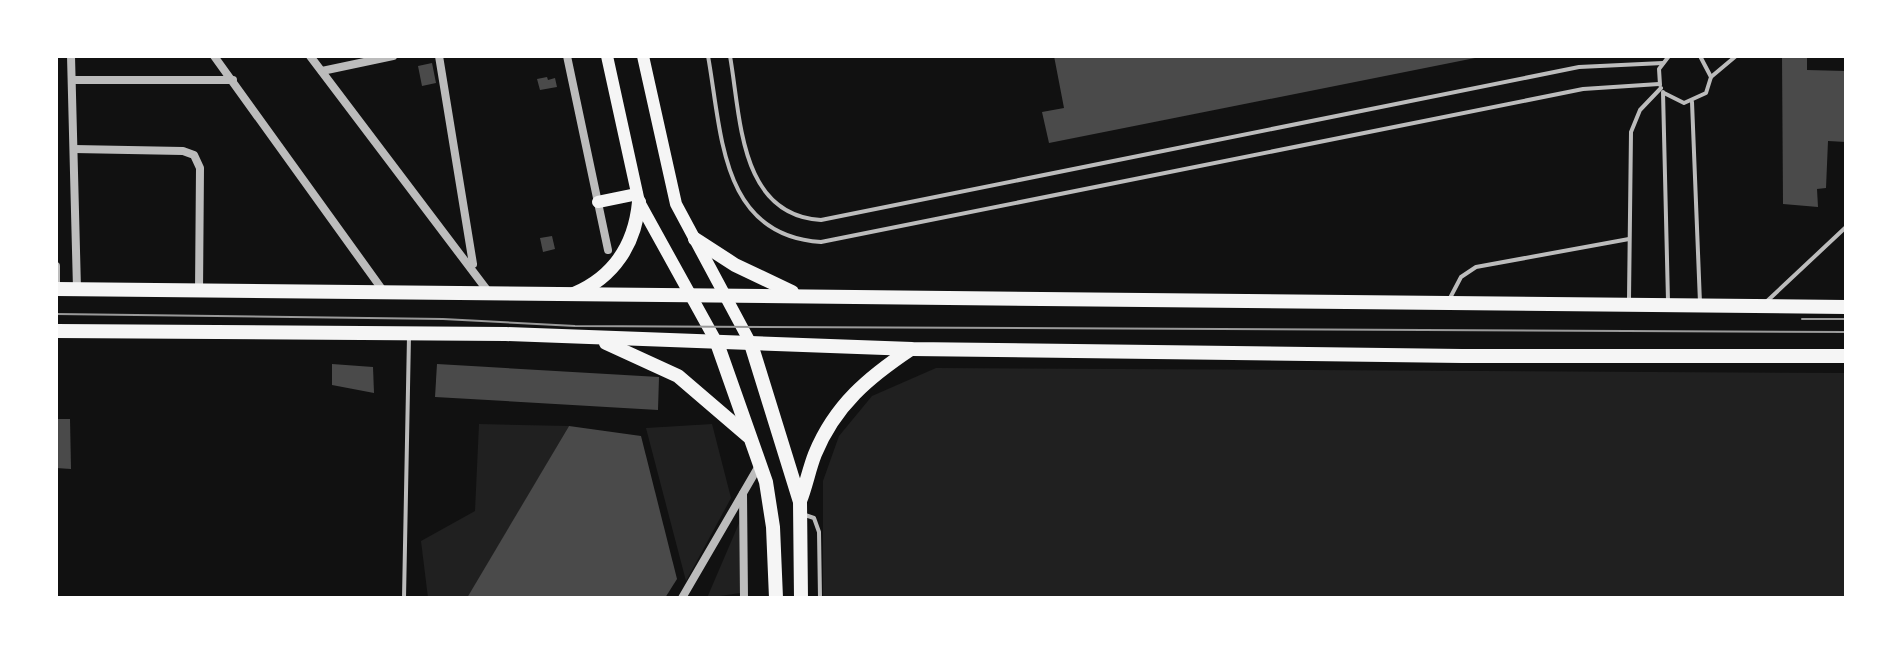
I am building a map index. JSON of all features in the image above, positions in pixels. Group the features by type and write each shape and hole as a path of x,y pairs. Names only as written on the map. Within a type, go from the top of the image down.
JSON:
{"main road":[{"path":"607,56 638,198 717,343 761,463 771,509 775,598"},
{"path":"643,56 669,185 751,344 800,507 801,598"},
{"path":"598,202 638,198"},
{"path":"572,295 599,281 620,259 634,232 638,198"},
{"path":"695,239 756,276 799,295"},
{"path":"56,289 199,293 799,295 1846,307"},
{"path":"56,331 409,333 912,349 1462,356 1846,356"},
{"path":"595,339 678,376 716,405 754,442"},
{"path":"800,507 818,448 839,411 874,374 912,349"}],"street":[{"path":"71,56 77,289"},
{"path":"214,56 384,293"},
{"path":"310,56 490,294"},
{"path":"322,71 393,56"},
{"path":"439,56 473,268"},
{"path":"567,56 608,250"},
{"path":"72,80 233,80"},
{"path":"74,149 183,151 194,155 200,168 199,293"},
{"path":"56,266 56,289"},
{"path":"682,598 761,463"},
{"path":"743,493 744,598"}],"lane":[{"path":"708,56 728,168 739,195 770,227 795,238 821,242 1583,89 1661,88 1676,102 1692,102 1706,93 1711,77 1736,56"},
{"path":"730,56 750,163 758,185 782,209 800,217 821,220 1579,67 1619,62 1663,63"},
{"path":"1668,305 1661,88 1663,63 1669,56"},
{"path":"1700,56 1711,77"},
{"path":"1629,304 1631,132 1640,110 1661,88"},
{"path":"1692,102 1700,306"},
{"path":"1760,307 1846,227"},
{"path":"1448,302 1461,277 1476,267 1629,239"},
{"path":"404,598 409,333"},
{"path":"800,507 814,518 819,532 820,598"}],"shaded area":[{"path":"936,368 1846,373 1846,598 823,598 823,481 839,436 872,396"},
{"path":"479,424 569,426 468,598 428,598 421,541 475,511"},
{"path":"712,424 731,498 686,581 646,428"},
{"path":"740,521 740,593 707,598"}],"building":[{"path":"1054,56 1480,57 1049,143 1042,112 1064,108"},
{"path":"1782,56 1807,56 1807,70 1846,71 1846,142 1828,141 1826,188 1817,189 1818,207 1783,204"},
{"path":"432,63 436,83 422,86 418,66"},
{"path":"547,77 548,80 555,78 557,87 540,90 537,79"},
{"path":"552,236 555,249 543,252 540,238"},
{"path":"332,364 373,367 374,393 332,385"},
{"path":"437,364 659,377 658,410 435,397"},
{"path":"56,419 70,419 71,469 56,468"},
{"path":"569,426 641,436 677,579 665,598 467,598"}],"tram line":[{"path":"56,314 443,319 575,326 1846,332"},
{"path":"1802,319 1846,319"}]}
